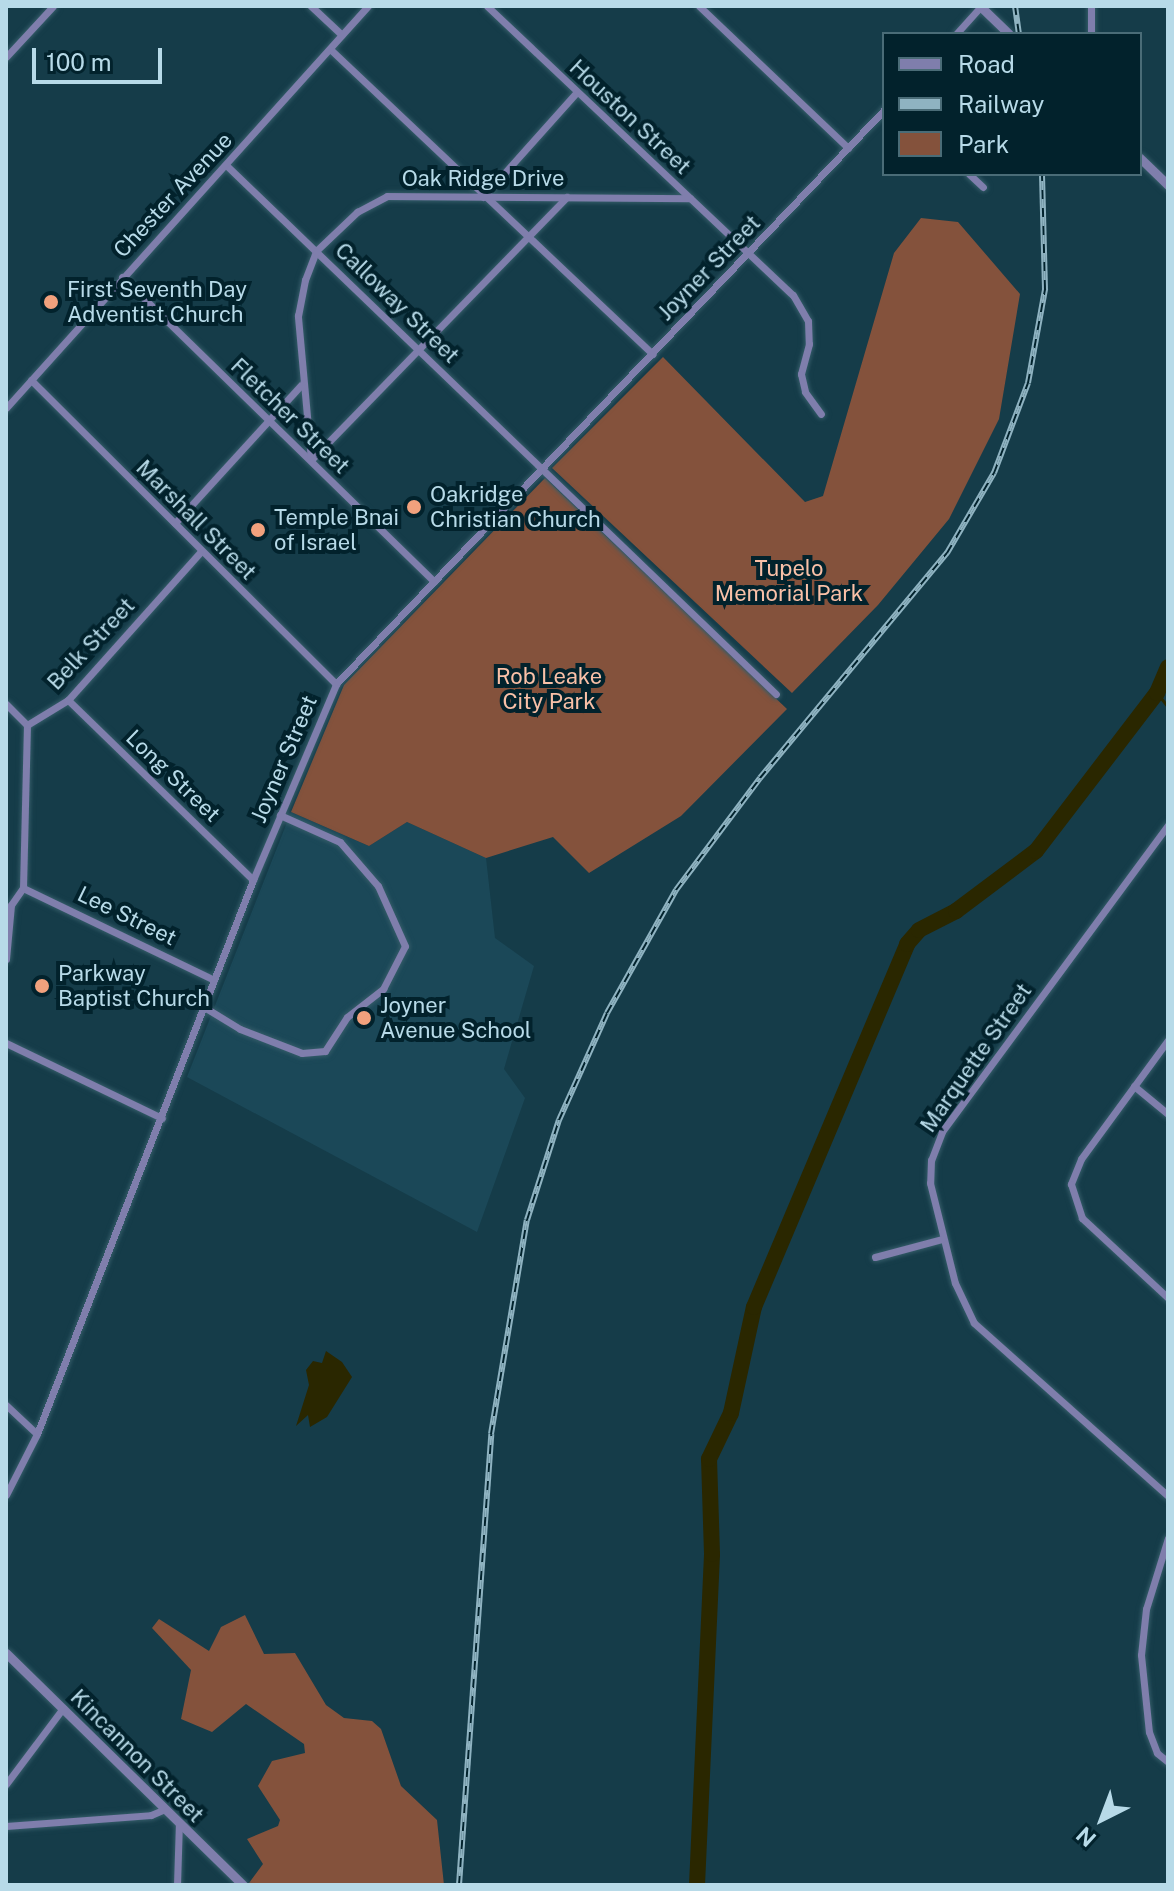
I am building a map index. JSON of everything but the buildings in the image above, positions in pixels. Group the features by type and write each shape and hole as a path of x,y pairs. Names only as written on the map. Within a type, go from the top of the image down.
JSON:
{"street":[{"path":"6,57 53,6"},
{"path":"311,6 342,35"},
{"name":"Chester Avenue","path":"6,408 368,6"},
{"name":"Houston Street","path":"487,6 747,255 793,295 808,321 809,344 801,374 805,392 821,414"},
{"path":"699,6 848,148"},
{"path":"958,32 981,6 1007,32"},
{"path":"1091,6 1091,32"},
{"path":"330,49 652,354"},
{"path":"483,197 577,92"},
{"name":"Joyner Street","path":"6,1495 37,1434 253,880 336,684 882,112"},
{"path":"1142,160 1168,185"},
{"name":"Calloway Street","path":"226,165 776,694"},
{"path":"971,176 983,187"},
{"name":"Oak Ridge Drive","path":"311,460 301,385 298,316 316,251 334,228 387,196 690,198"},
{"path":"311,460 567,197"},
{"name":"Fletcher Street","path":"122,277 434,582"},
{"name":"Marshall Street","path":"31,380 336,684"},
{"path":"175,523 301,385"},
{"name":"Belk Street","path":"27,725 68,700 201,551"},
{"name":"Long Street","path":"68,700 253,880"},
{"path":"6,704 27,725 23,888 9,904 6,959"},
{"path":"204,1007 240,1029 302,1053 325,1051 347,1017 383,989 405,946 378,886 340,842 280,815"},
{"name":"Marquette Street","path":"1167,828 937,1141 930,1183 959,1296 982,1333 1168,1496"},
{"name":"Lee Street","path":"23,888 214,980"},
{"path":"1168,1040 1075,1168 1071,1194 1090,1226 1168,1298"},
{"path":"6,1043 162,1118"},
{"path":"1134,1086 1168,1114"},
{"path":"875,1257 942,1239"},
{"path":"6,1405 37,1434"},
{"path":"1168,1538 1146,1609 1141,1655 1149,1732 1157,1753 1168,1762"},
{"name":"Kincannon Street","path":"6,1653 243,1885"},
{"path":"6,1784 63,1708"},
{"path":"6,1826 151,1815 165,1809"},
{"path":"177,1885 179,1823"}],"shaded area":[{"name":"Joyner Avenue School","path":"291,812 369,846 407,822 486,858 495,938 534,966 504,1069 525,1098 477,1232 187,1077"},
{"path":"326,1351 342,1362 352,1377 327,1417 310,1427 308,1415 296,1426 309,1385 306,1370 313,1361 322,1363"}],"green space":[{"name":"Tupelo Memorial Park","path":"921,218 958,222 1020,294 999,419 949,519 878,605 792,693 552,468 663,357 805,502 823,496 894,253"},
{"name":"Rob Leake City Park","path":"545,478 787,709 681,816 589,873 553,837 486,858 407,822 369,846 291,812 344,685"},
{"path":"245,1615 264,1654 295,1653 326,1705 344,1718 372,1721 381,1729 401,1786 437,1820 444,1885 249,1883 263,1864 247,1839 278,1826 280,1820 258,1786 272,1761 305,1753 304,1744 246,1704 212,1732 181,1719 191,1670 152,1628 159,1619 209,1651 221,1627"}],"waterway":[{"path":"697,1885 712,1554 709,1459 731,1413 754,1307 907,944 919,930 956,911 1036,851 1157,693 1168,667"},
{"path":"1157,693 1168,707"}],"railway":[{"path":"1015,6 1019,32"},
{"path":"459,1885 491,1434 527,1220 559,1120 607,1013 676,890 760,778 947,553 994,473 1028,383 1045,289 1042,176"}],"place":[{"name":"First Seventh Day Adventist Church","path":"51,302"},
{"name":"Oakridge Christian Church","path":"414,507"},
{"name":"Temple Bnai of Israel","path":"258,530"},
{"name":"Parkway Baptist Church","path":"42,986"},
{"name":"Joyner Avenue School","path":"364,1018"}]}
